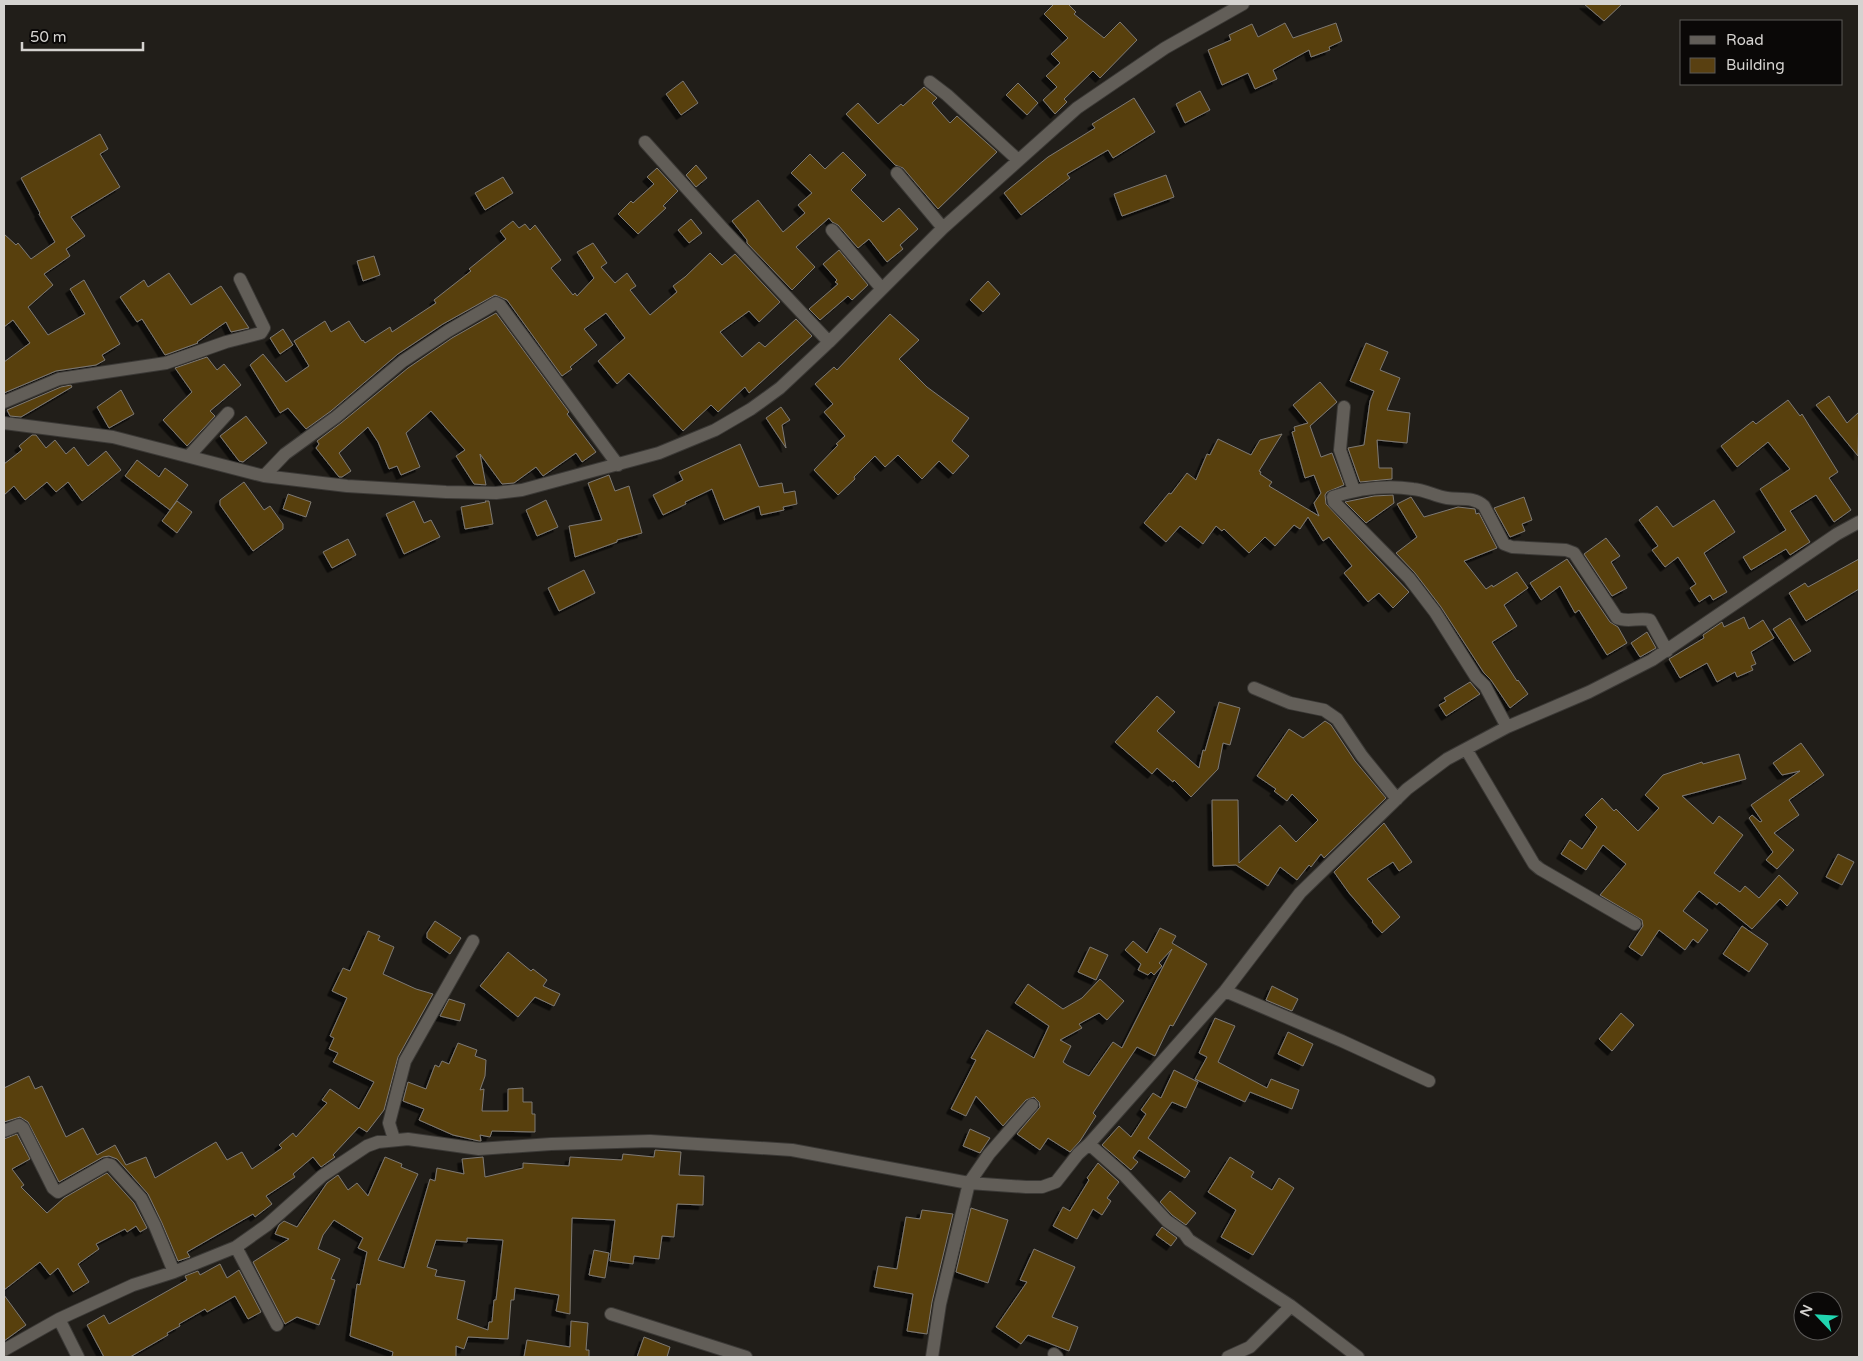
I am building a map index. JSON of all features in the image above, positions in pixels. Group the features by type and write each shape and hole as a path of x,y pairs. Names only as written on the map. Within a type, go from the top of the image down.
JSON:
{"street":[{"path":"4,423 104,435 264,476 347,486 496,493 522,490 659,453 715,430 780,388 943,228 1017,159 1077,108 1165,48 1243,4"},
{"path":"930,82 947,95 1017,159"},
{"path":"644,142 829,342"},
{"path":"896,172 943,228"},
{"path":"832,230 882,289"},
{"path":"4,402 59,379 166,363 226,342 260,333 264,328 240,279"},
{"path":"264,476 285,454 336,418 404,361 448,331 496,303 500,305 618,465"},
{"path":"1344,407 1340,450 1354,490"},
{"path":"189,456 228,413"},
{"path":"1507,727 1485,686 1476,677 1423,595 1409,578 1333,501 1333,497 1354,490 1381,487 1414,489 1441,497 1479,501 1484,506 1504,544 1512,547 1566,550 1574,553 1618,618 1624,620 1650,620 1667,651"},
{"path":"4,1350 59,1319 133,1285 174,1272 236,1247 267,1225 322,1176 367,1146 394,1139 479,1148 650,1141 792,1150 969,1183 1026,1187 1050,1185 1056,1182 1078,1154 1090,1144 1225,991 1300,892 1407,789 1447,758 1507,727 1589,692 1667,651 1837,534 1859,522"},
{"path":"1254,688 1290,703 1324,710 1337,720 1362,756 1397,799"},
{"path":"1466,749 1534,864 1635,924"},
{"path":"394,1139 389,1123 405,1061 472,941"},
{"path":"1225,991 1342,1040 1429,1081"},
{"path":"932,1357 940,1304 969,1183 989,1154 1032,1105"},
{"path":"4,1131 17,1125 23,1128 53,1188 58,1192 108,1164 111,1165 141,1198 156,1226 174,1272"},
{"path":"1090,1144 1124,1175 1167,1221 1184,1233 1189,1240 1291,1306 1358,1357"},
{"path":"236,1247 278,1325"},
{"path":"1228,1357 1250,1347 1291,1306"},
{"path":"611,1314 746,1357"},
{"path":"59,1319 78,1357"}],"building":[{"path":"1054,4 1068,4 1076,12 1074,14 1104,38 1120,22 1137,40 1100,78 1093,71 1064,99 1067,102 1055,114 1043,100 1057,87 1046,76 1060,63 1051,54 1068,38 1044,14"},
{"path":"1584,4 1622,4 1604,21"},
{"path":"1285,23 1293,38 1336,23 1342,41 1329,47 1330,50 1311,57 1309,50 1273,70 1277,79 1255,89 1248,73 1222,85 1208,50 1231,40 1229,35 1252,24 1258,37"},
{"path":"683,81 698,103 681,115 666,94"},
{"path":"1018,83 1038,103 1027,115 1006,95"},
{"path":"924,87 937,98 932,103 950,123 957,116 997,152 938,209 903,168 895,165 846,114 858,103 878,124 901,104 903,106"},
{"path":"1200,91 1210,110 1185,123 1176,104"},
{"path":"1134,98 1155,132 1113,158 1108,150 1067,174 1070,178 1021,215 1004,193 1048,157 1095,128 1092,124"},
{"path":"100,134 108,149 100,154 120,187 71,217 85,236 66,249 70,256 44,274 53,285 28,307 48,335 85,314 70,289 84,280 120,344 102,355 105,360 96,365 56,371 4,393 4,362 30,343 13,320 4,327 4,234 16,245 18,243 31,259 55,242 21,178"},
{"path":"843,152 866,175 851,190 883,222 899,208 918,229 900,245 903,249 887,262 869,239 858,248 838,225 829,218 796,247 815,267 792,290 747,243 747,240 732,221 758,200 783,232 805,213 798,205 812,193 791,173 810,154 825,169"},
{"path":"696,165 707,178 696,187 686,175"},
{"path":"657,168 678,191 663,206 666,208 638,234 618,214 631,201 633,203 654,184 647,177"},
{"path":"1166,175 1174,197 1122,216 1114,194"},
{"path":"503,177 513,193 485,210 475,193"},
{"path":"691,219 702,233 689,243 678,230"},
{"path":"513,221 519,228 525,224 530,230 535,225 561,260 551,268 573,295 575,293 577,296 594,278 577,252 593,243 607,263 601,267 615,283 627,273 636,286 630,290 650,315 677,292 673,286 710,253 722,265 735,254 780,302 759,322 749,311 720,332 742,357 759,342 765,347 796,319 812,336 749,393 745,387 718,412 711,405 683,431 629,373 617,384 598,361 625,338 606,313 584,329 597,345 562,376 507,300 495,295 443,324 398,354 331,411 306,429 288,408 280,413 250,365 263,354 286,382 309,366 294,341 325,321 331,332 349,321 365,343 390,327 392,332 436,303 434,300 471,271 469,269 506,239 500,231"},
{"path":"839,250 868,285 852,300 848,296 820,320 809,309 838,284 835,282 837,280 823,264"},
{"path":"374,256 380,275 363,281 357,261"},
{"path":"169,273 191,305 221,286 249,328 231,332 226,322 198,343 165,355 142,319 137,322 120,297 144,280 148,287"},
{"path":"988,281 1000,294 983,312 970,300"},
{"path":"496,313 596,452 582,462 576,453 543,476 536,467 514,483 502,484 480,454 486,485 474,484 456,456 465,450 431,411 406,433 420,467 401,475 397,466 389,469 378,442 368,427 339,453 351,471 339,477 316,448 319,444 317,441 408,368 452,338"},
{"path":"890,314 919,340 899,359 927,387 969,418 952,441 969,456 953,474 939,461 922,479 898,455 885,467 875,456 838,495 814,470 845,436 824,412 833,404 815,384 834,367 837,370"},
{"path":"283,329 293,345 280,354 270,338"},
{"path":"1366,343 1388,352 1380,370 1400,378 1387,410 1410,413 1407,443 1377,440 1379,468 1392,468 1392,479 1360,482 1348,448 1364,445 1370,401 1374,391 1350,381"},
{"path":"207,357 217,370 224,364 241,385 210,411 215,416 187,446 163,420 192,392 175,368"},
{"path":"1320,382 1337,402 1310,426 1321,457 1332,453 1344,485 1327,492 1325,495 1326,504 1409,592 1393,608 1379,593 1368,602 1344,573 1352,566 1329,537 1323,541 1308,517 1300,529 1294,525 1275,546 1265,537 1249,553 1224,529 1222,531 1216,526 1203,544 1180,526 1166,542 1144,523 1169,493 1171,494 1187,473 1196,480 1207,454 1210,455 1218,439 1251,455 1260,440 1282,434 1259,471 1261,472 1260,474 1272,482 1269,486 1319,516 1314,503 1321,493 1314,475 1305,478 1292,432 1295,431 1294,427 1308,423 1293,405"},
{"path":"71,385 72,387 21,417 10,416 7,410 61,387"},
{"path":"121,390 134,414 109,428 97,407"},
{"path":"1829,396 1847,423 1859,412 1858,456 1816,405"},
{"path":"1788,400 1800,416 1802,414 1838,472 1829,478 1851,510 1834,522 1816,495 1790,511 1810,542 1790,555 1786,549 1751,570 1743,557 1786,530 1760,489 1790,469 1768,442 1737,467 1721,446 1753,421 1756,424"},
{"path":"781,407 790,420 782,425 786,448 766,418"},
{"path":"246,416 267,443 243,462 239,461 220,436"},
{"path":"32,435 36,435 46,448 55,440 66,454 74,447 88,466 106,451 121,470 82,501 68,482 56,492 47,482 25,500 14,486 4,495 4,464 22,450 19,446"},
{"path":"740,444 759,487 782,483 784,493 795,491 797,504 783,507 784,510 761,515 759,506 724,520 712,489 663,515 653,495 683,480 679,472"},
{"path":"137,460 159,477 165,468 188,485 170,510 125,476"},
{"path":"609,475 615,491 629,486 642,533 617,540 617,542 575,557 569,526 602,520 588,483"},
{"path":"244,482 264,510 270,506 283,524 283,529 253,551 220,505 220,500"},
{"path":"288,494 311,502 306,517 283,509"},
{"path":"1393,495 1394,503 1366,523 1345,502 1374,496"},
{"path":"1411,497 1424,517 1458,507 1475,509 1476,514 1479,513 1497,548 1464,561 1486,589 1492,585 1493,587 1517,572 1528,588 1504,605 1517,626 1492,642 1517,681 1528,694 1510,708 1484,673 1441,607 1415,573 1396,553 1417,537 1397,504"},
{"path":"1524,497 1532,520 1522,524 1525,531 1510,537 1494,508"},
{"path":"546,500 558,527 537,536 526,510"},
{"path":"1714,500 1735,532 1704,553 1727,592 1713,600 1710,595 1699,602 1690,588 1696,584 1678,557 1665,567 1652,550 1658,546 1639,520 1657,506 1673,527"},
{"path":"177,501 192,512 177,533 162,521"},
{"path":"414,501 424,523 431,520 440,537 404,554 386,514"},
{"path":"489,501 493,524 465,529 461,507"},
{"path":"1606,538 1620,556 1611,562 1627,588 1612,596 1584,554"},
{"path":"348,539 356,555 332,568 323,552"},
{"path":"1567,559 1610,622 1618,627 1627,643 1607,655 1579,610 1575,613 1560,586 1541,600 1530,583"},
{"path":"1859,559 1859,589 1806,621 1789,593 1805,583 1808,587"},
{"path":"584,570 595,593 559,611 548,588"},
{"path":"1744,617 1749,629 1763,620 1774,638 1751,652 1756,664 1751,666 1753,670 1737,677 1735,672 1717,682 1707,663 1680,678 1669,659 1704,638 1703,635 1722,622 1724,627"},
{"path":"1790,618 1811,651 1794,661 1773,629"},
{"path":"1647,632 1656,648 1640,657 1631,643"},
{"path":"1470,682 1480,694 1446,716 1439,705 1446,701 1444,698"},
{"path":"1157,696 1175,712 1157,731 1199,768 1219,702 1240,708 1230,745 1223,743 1218,769 1191,797 1174,780 1173,782 1157,768 1152,774 1115,742"},
{"path":"1325,721 1331,725 1355,761 1386,798 1324,858 1321,854 1311,867 1309,865 1297,880 1280,867 1268,886 1236,865 1213,866 1212,800 1238,800 1239,863 1280,825 1296,842 1318,820 1292,794 1287,801 1274,791 1276,789 1257,776 1289,729 1303,738"},
{"path":"1801,743 1824,775 1789,800 1799,815 1774,833 1794,850 1777,869 1766,860 1773,852 1749,818 1752,815 1760,822 1762,821 1751,805 1800,771 1782,775 1773,763"},
{"path":"1739,754 1746,779 1682,796 1713,824 1719,816 1743,835 1714,873 1740,892 1745,886 1759,898 1779,875 1798,893 1787,906 1780,899 1752,929 1719,902 1717,905 1699,891 1683,911 1708,930 1698,943 1693,939 1685,950 1659,930 1642,956 1629,947 1643,926 1642,920 1600,895 1626,864 1603,845 1586,870 1561,854 1570,840 1582,849 1597,827 1585,815 1602,798 1638,831 1659,808 1645,795 1663,775 1702,762 1703,764"},
{"path":"1384,823 1412,862 1399,871 1393,862 1367,879 1400,917 1382,933 1334,872"},
{"path":"1838,854 1854,862 1842,885 1826,877"},
{"path":"435,921 461,938 450,954 427,938 427,933"},
{"path":"1742,926 1768,944 1749,972 1723,954"},
{"path":"1160,928 1176,936 1172,943 1207,964 1173,1026 1170,1025 1155,1056 1137,1047 1093,1113 1096,1116 1080,1141 1070,1152 1048,1138 1040,1150 1017,1134 1040,1107 1039,1102 1034,1097 1026,1100 1003,1126 976,1096 966,1116 951,1109 976,1060 971,1058 987,1030 1034,1058 1049,1026 1015,1003 1028,984 1063,1009 1082,998 1100,979 1124,1001 1107,1020 1099,1013 1079,1024 1082,1028 1060,1040 1071,1046 1063,1062 1067,1065 1089,1076 1113,1042 1122,1048 1172,949 1159,963 1162,966 1154,975 1151,972 1148,975 1138,970 1141,964 1125,950 1133,941 1147,953"},
{"path":"368,931 380,936 378,940 394,947 383,974 416,989 433,994 398,1057 384,1110 367,1132 359,1127 333,1155 335,1157 321,1167 313,1157 293,1174 295,1177 266,1196 272,1204 255,1217 253,1214 187,1252 190,1257 178,1261 148,1194 117,1159 109,1156 103,1157 59,1182 28,1122 20,1117 4,1122 4,1088 29,1076 35,1089 42,1086 66,1137 83,1128 97,1155 115,1145 126,1165 146,1157 155,1178 216,1142 227,1160 242,1152 252,1169 282,1148 279,1145 293,1133 296,1137 327,1103 322,1100 330,1089 359,1109 374,1082 333,1062 338,1053 329,1049 334,1038 330,1036 347,998 332,991 343,968 350,971"},
{"path":"1090,947 1108,955 1096,980 1078,972"},
{"path":"508,952 531,971 533,969 547,980 543,986 560,994 554,1006 535,997 518,1017 480,986"},
{"path":"1272,986 1298,999 1292,1011 1266,1000"},
{"path":"449,999 465,1004 460,1021 440,1016"},
{"path":"1621,1013 1634,1025 1612,1051 1599,1039"},
{"path":"1215,1018 1235,1026 1218,1062 1267,1088 1271,1079 1299,1090 1292,1109 1250,1092 1245,1102 1195,1079 1207,1057 1199,1053"},
{"path":"1288,1032 1313,1044 1303,1066 1278,1054"},
{"path":"458,1043 477,1050 475,1056 486,1060 485,1076 480,1090 484,1089 482,1111 508,1111 508,1089 523,1088 523,1102 532,1102 532,1114 535,1114 535,1132 492,1131 490,1137 480,1135 481,1141 479,1141 453,1135 419,1120 424,1109 403,1101 408,1082 426,1089 435,1065 439,1067 442,1061 449,1064"},
{"path":"1174,1070 1198,1082 1186,1108 1172,1102 1148,1138 1190,1171 1185,1178 1139,1150 1133,1158 1138,1162 1131,1170 1102,1145 1119,1126 1131,1137 1146,1114 1141,1110 1153,1093 1161,1098"},
{"path":"970,1129 990,1138 980,1153 963,1146"},
{"path":"17,1134 30,1159 12,1169 24,1185 21,1187 47,1213 64,1198 107,1173 134,1203 147,1228 140,1232 136,1226 127,1232 125,1229 96,1244 99,1249 78,1264 89,1282 73,1292 58,1268 50,1275 40,1262 4,1290 4,1139"},
{"path":"655,1150 681,1152 679,1175 704,1176 703,1205 677,1204 674,1237 662,1236 659,1259 634,1256 633,1264 610,1261 615,1220 572,1218 570,1314 556,1311 559,1295 515,1288 514,1300 511,1300 508,1339 468,1337 464,1349 456,1346 456,1357 392,1357 393,1352 350,1336 357,1284 360,1285 367,1252 358,1248 363,1238 334,1220 323,1235 318,1249 340,1259 331,1279 335,1280 319,1325 297,1317 285,1324 253,1262 289,1239 275,1234 279,1225 284,1221 297,1227 327,1183 338,1175 348,1190 357,1183 368,1196 385,1157 402,1164 401,1167 418,1174 378,1260 404,1268 430,1179 435,1181 437,1168 464,1174 462,1159 483,1157 485,1177 523,1168 523,1163 569,1166 570,1157 622,1160 623,1154 654,1157","holes":["467,1238 503,1240 496,1300 494,1300 492,1322 489,1322 488,1330 457,1319 465,1281 435,1276 437,1270 427,1267 436,1240 467,1242"]},
{"path":"1230,1157 1254,1172 1251,1177 1272,1190 1279,1178 1294,1188 1253,1255 1221,1237 1236,1210 1208,1192"},
{"path":"1098,1163 1119,1182 1107,1198 1111,1201 1102,1215 1093,1209 1077,1239 1053,1226 1063,1207 1070,1211 1089,1180 1087,1178"},
{"path":"1170,1191 1196,1213 1186,1225 1172,1215 1160,1202"},
{"path":"971,1208 1008,1220 988,1283 956,1272"},
{"path":"922,1210 953,1214 932,1302 927,1334 907,1331 913,1294 874,1287 878,1266 897,1269 906,1217 920,1219"},
{"path":"1162,1227 1177,1238 1171,1246 1156,1235"},
{"path":"1034,1249 1075,1267 1052,1317 1078,1327 1069,1351 1028,1335 1021,1344 996,1327 1027,1282 1020,1280"},
{"path":"594,1250 609,1253 605,1278 589,1275"},
{"path":"220,1264 227,1278 239,1270 261,1312 248,1319 235,1296 207,1312 205,1309 179,1324 180,1326 167,1333 168,1335 130,1357 104,1357 87,1325 104,1315 109,1324 187,1280 185,1276 198,1271 200,1275"},
{"path":"4,1295 26,1325 4,1341"},
{"path":"571,1321 588,1323 586,1350 589,1350 589,1357 524,1357 527,1340 570,1347"},
{"path":"644,1337 670,1347 667,1357 637,1357"}]}
